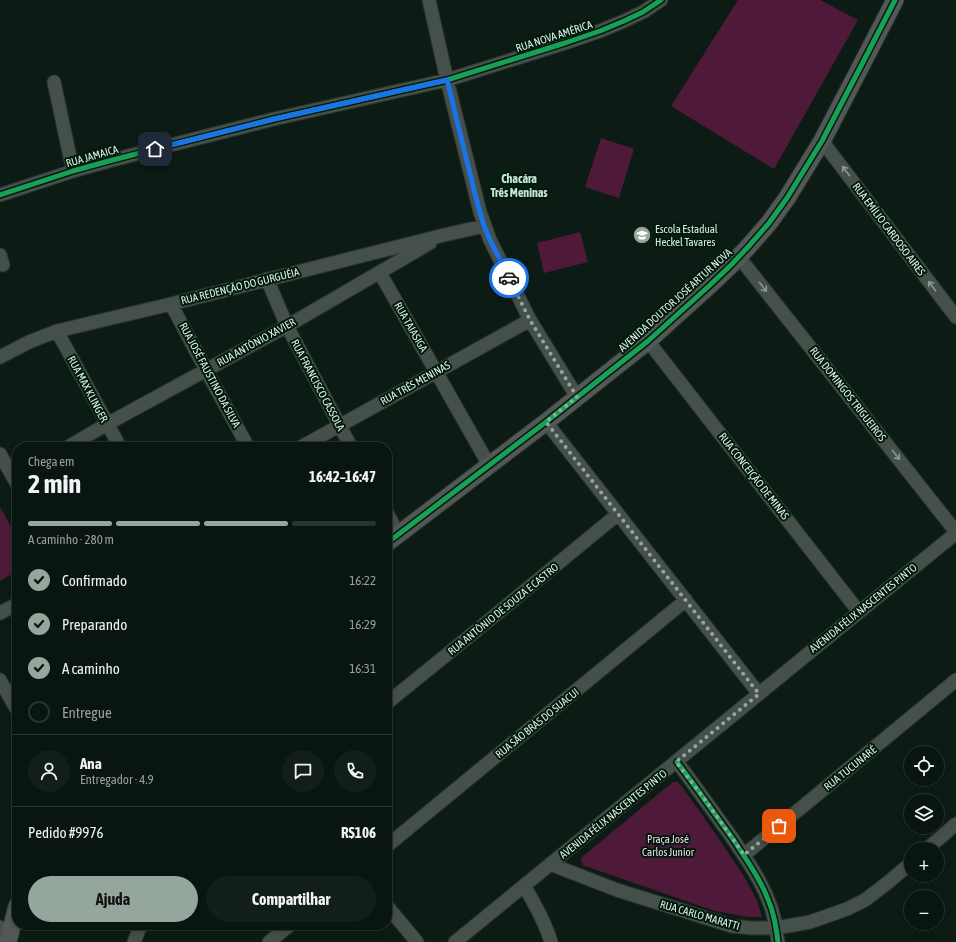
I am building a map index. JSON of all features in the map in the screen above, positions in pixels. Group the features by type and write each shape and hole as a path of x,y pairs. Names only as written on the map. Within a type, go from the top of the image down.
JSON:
{"main road":[{"name":"AVENIDA DOUTOR JOSÉ ARTUR NOVA","path":"393,539 546,422 648,341 739,257 769,223 787,198 822,141 894,0"},
{"path":"6,936 12,920"}],"street":[{"path":"429,0 447,80 484,226 530,320 577,397"},
{"name":"RUA NOVA AMÉRICA","path":"447,80 600,31 636,15 662,0"},
{"name":"RUA JAMAICA","path":"0,195 73,171 132,155 267,121 447,80"},
{"path":"54,82 73,171"},
{"name":"RUA EMÍLIO CARDOSO AIRES","path":"822,141 956,317"},
{"name":"RUA REDENÇÃO DO GURGUÉIA","path":"0,357 29,342 57,331 484,226"},
{"name":"RUA ANTÔNIO XAVIER","path":"76,442 106,424 287,326 444,235"},
{"name":"RUA DOMINGOS TRIGUEIROS","path":"739,257 956,532"},
{"name":"RUA TAIASIGA","path":"380,273 490,465"},
{"name":"RUA FRANCISCO CASSOLA","path":"267,279 287,326 348,442"},
{"name":"RUA JOSÉ FAUSTINO DA SILVA","path":"171,304 245,442"},
{"name":"RUA TRÊS MENINAS","path":"310,442 530,320"},
{"name":"RUA MAX KLINGER","path":"57,331 117,442"},
{"name":"RUA CONCEIÇÃO DE MINAS","path":"648,341 860,612"},
{"path":"546,422 759,694"},
{"path":"0,454 12,474"},
{"name":"RUA ANTÔNIO DE SOUZA E CASTRO","path":"392,699 618,514"},
{"name":"AVENIDA FÉLIX NASCENTES PINTO","path":"455,942 956,532"},
{"name":"RUA SÃO BRÁS DO SUACUI","path":"392,842 686,600"},
{"path":"0,613 12,607"},
{"path":"0,680 12,701"},
{"name":"RUA TUCUNARÉ","path":"744,855 956,680"},
{"path":"676,762 704,798 744,855 760,882 768,898 774,916 778,942"},
{"path":"935,842 956,824"},
{"name":"RUA CARLO MARATTI","path":"550,864 617,890 732,926 751,928 776,928 810,922 847,909 865,900 904,868"},
{"path":"524,886 537,908 551,942"},
{"path":"392,912 417,942"},
{"path":"134,942 139,930"},
{"path":"269,942 284,930"}],"green space":[{"path":"738,0 820,0 858,20 774,169 671,106"},
{"path":"601,138 634,149 619,198 585,187"},
{"path":"580,232 588,262 544,273 537,243"},
{"path":"0,507 12,528 12,574 0,581"},
{"name":"Praça José Carlos Junior","path":"673,782 680,784 741,871 757,901 762,917 748,917 715,911 582,865 582,857"}],"cycle path":[{"path":"0,195 73,171 171,145 274,119 447,80 600,31 643,12 661,0"},
{"path":"392,539 546,422 648,341 709,286 748,247 769,223 787,198 822,141 895,0"},
{"path":"677,762 752,867 764,889 771,908 778,942"}],"way so far":[{"path":"509,278 530,320 577,397 546,422 759,694 676,762 704,798 744,855 779,826"}],"place":[{"name":"Escola Estadual Heckel Tavares","path":"642,235"}],"district":[{"name":"Chacára Três Meninas","path":"519,186"}],"route":[{"path":"155,149 274,119 447,80 484,226 509,278"}]}
